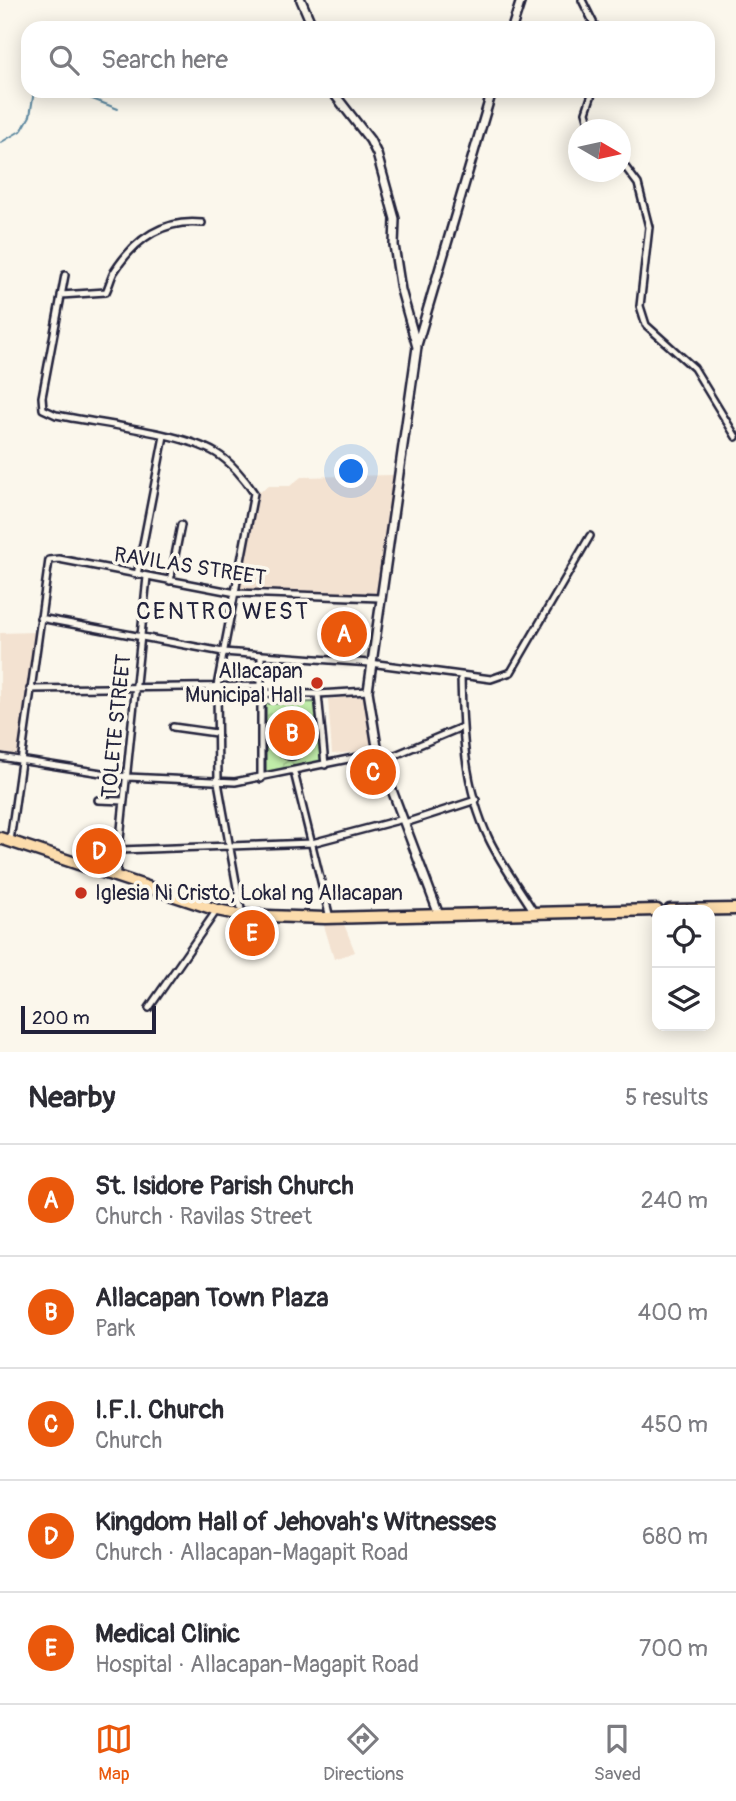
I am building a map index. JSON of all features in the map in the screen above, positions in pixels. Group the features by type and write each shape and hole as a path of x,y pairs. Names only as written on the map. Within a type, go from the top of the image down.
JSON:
{"highway":[{"path":"5,839 116,878 217,910 242,915 330,918 652,911"},
{"path":"715,909 736,909"}],"main road":[{"path":"301,0 310,21"},
{"path":"514,21 521,0"},
{"path":"337,98 370,140 377,154 395,219 394,245 401,290 416,347"},
{"path":"439,915 379,757 368,691 416,347 490,98"}],"street":[{"path":"582,0 592,21"},
{"path":"588,119 586,113 591,98"},
{"path":"631,174 638,184 649,227 640,306 646,326 694,368 736,437"},
{"path":"61,295 106,292 116,269 149,235 169,223 202,223"},
{"path":"65,275 42,397 43,409 56,415 164,436 215,453 228,462 254,493 217,687 218,782 242,915"},
{"path":"137,575 164,436"},
{"path":"170,581 181,525"},
{"path":"5,839 20,761 40,618 223,652 370,663 491,679 511,672 590,536"},
{"name":"RAVILAS STREET","path":"40,618 49,560 55,559 236,593 380,598"},
{"name":"TOLETE STREET","path":"116,878 148,577"},
{"path":"261,655 261,779"},
{"path":"461,675 462,727 467,769 476,800 488,838 534,912"},
{"path":"30,689 217,687 318,694 368,691"},
{"path":"318,694 325,765"},
{"path":"173,727 216,733"},
{"path":"0,757 127,777 218,782 261,779 379,757 462,727"},
{"path":"287,735 295,735 301,741 301,750 296,755 288,756 281,751 281,742 287,735"},
{"path":"294,772 330,918"},
{"path":"98,800 124,801"},
{"path":"120,850 312,844 476,800"},
{"path":"149,1008 217,910"}],"shaded area":[{"path":"393,475 378,595 239,591 258,492 269,486 290,486 301,477"},
{"path":"35,632 20,756 0,753 0,633"},
{"path":"367,696 371,751 332,754 328,699"},
{"path":"342,919 355,952 334,959 323,922"}],"green space":[{"path":"316,702 321,762 266,773 266,704"}],"waterway":[{"path":"0,143 22,130 30,116 33,98"},
{"path":"90,98 118,109"}],"place":[{"name":"St. Isidore Parish Church","path":"344,634"},
{"name":"Allacapan Municipal Hall","path":"317,683"},
{"name":"Allacapan Town Plaza","path":"292,733"},
{"name":"I.F.I. Church","path":"373,772"},
{"name":"Kingdom Hall of Jehovah's Witnesses","path":"99,851"},
{"name":"Iglesia Ni Cristo, Lokal ng Allacapan","path":"81,893"},
{"name":"Medical Clinic","path":"252,933"}],"district":[{"name":"CENTRO WEST","path":"223,611"}]}
